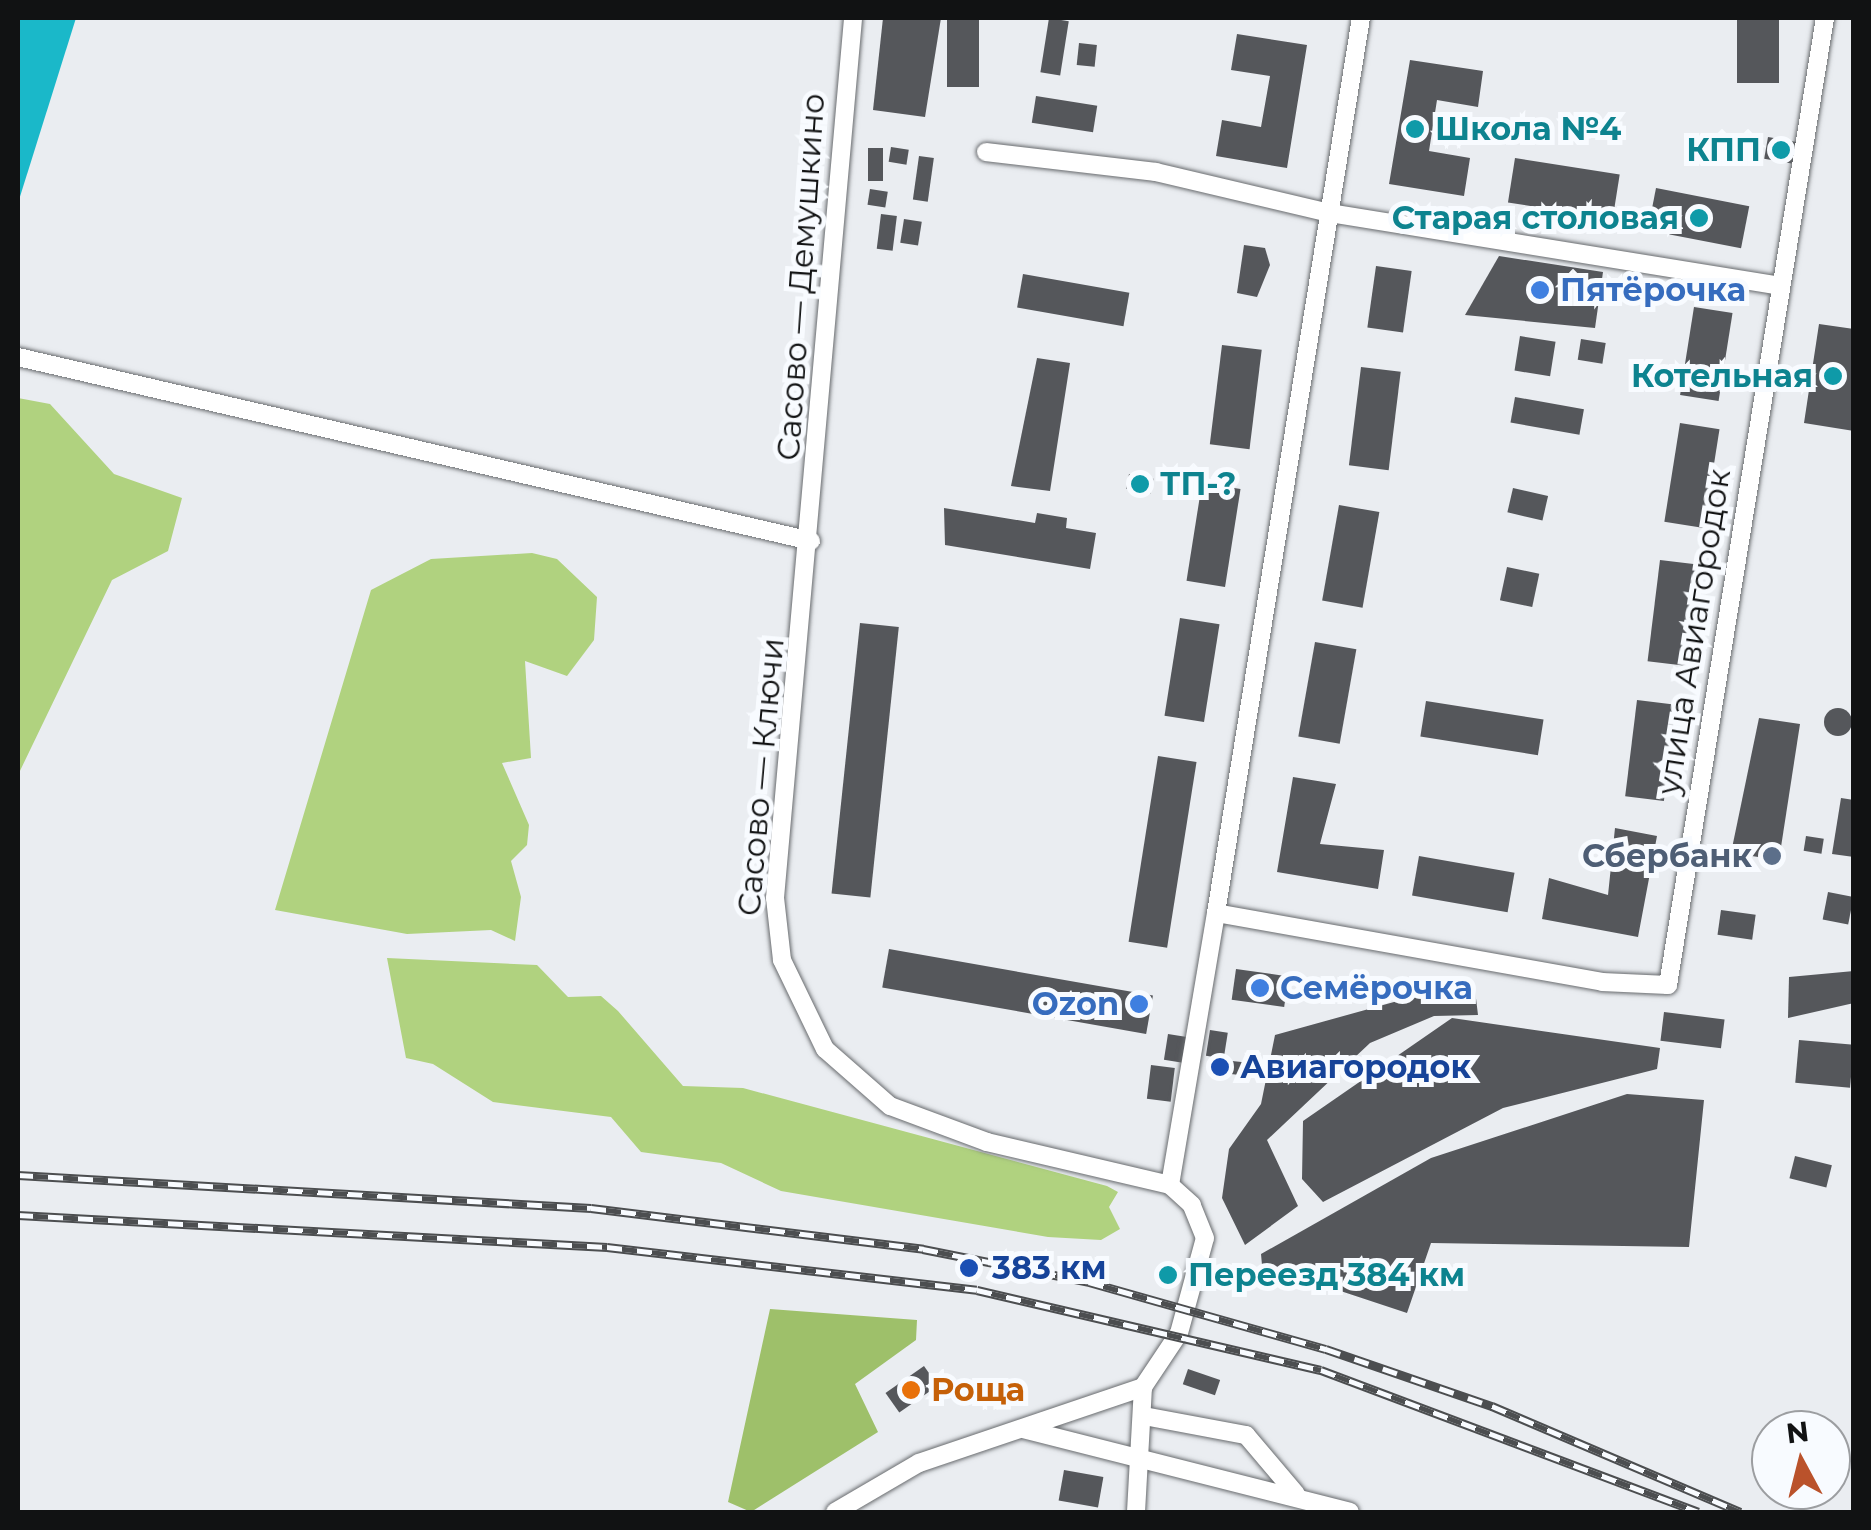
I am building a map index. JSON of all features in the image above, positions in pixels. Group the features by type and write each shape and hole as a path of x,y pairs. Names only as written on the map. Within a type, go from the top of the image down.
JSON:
{"street":[{"name":"Сасово — Демушкино","path":"811,542 853,18"},
{"path":"836,1512 919,1463 1018,1428 1106,1404 1142,1388 1179,1333 1205,1238 1192,1206 1170,1185 1361,18"},
{"path":"986,152 1156,172 1330,213 1779,286 1825,18"},
{"name":"улица Авиагородок","path":"1216,913 1602,982 1668,985 1779,286"},
{"path":"18,357 811,542"},
{"name":"Сасово — Ключи","path":"811,542 775,898 782,960 811,1028 864,1088 922,1122 1170,1185"},
{"path":"1136,1512 1144,1456 1142,1388"},
{"path":"1144,1416 1246,1435 1296,1494"},
{"path":"1018,1428 1296,1494 1350,1512"}],"green space":[{"path":"18,398 50,404 114,474 182,498 168,551 112,580 18,775"},
{"path":"532,553 557,559 597,597 594,640 567,676 525,661 531,758 502,763 529,825 527,845 511,861 521,897 515,941 491,930 407,934 275,910 371,590 431,559"},
{"path":"387,958 537,965 568,997 601,996 683,1086 743,1088 1107,1186 1118,1192 1109,1207 1120,1229 1101,1240 1048,1237 781,1191 721,1163 641,1152 611,1117 493,1102 433,1064 406,1058"},
{"path":"770,1309 917,1320 916,1340 855,1384 878,1432 751,1512 728,1502"}],"water":[{"path":"18,18 76,18 18,203"}],"building":[{"path":"883,18 941,18 925,117 873,110"},
{"path":"947,18 979,18 979,87 947,87"},
{"path":"1049,18 1069,21 1060,75 1040,72"},
{"path":"1737,18 1779,18 1779,83 1737,83"},
{"path":"1237,34 1307,45 1287,168 1216,156 1222,120 1261,127 1270,76 1231,70"},
{"path":"1079,43 1097,45 1095,67 1077,65"},
{"name":"Школа №4","path":"1410,60 1483,71 1478,107 1437,100 1429,151 1470,158 1464,196 1389,184"},
{"path":"1036,96 1097,106 1093,132 1032,123"},
{"name":"КПП","path":"1768,137 1797,142 1793,164 1764,159"},
{"path":"891,147 909,150 906,165 889,162"},
{"path":"868,148 883,148 883,181 868,181"},
{"path":"919,156 934,158 928,202 913,200"},
{"path":"1515,158 1620,175 1613,219 1508,202"},
{"name":"Старая столовая","path":"1656,188 1749,206 1741,248 1648,230"},
{"path":"870,189 888,192 885,208 867,205"},
{"path":"881,214 897,216 893,251 877,249"},
{"path":"904,219 922,222 918,246 900,243"},
{"path":"1244,245 1265,248 1270,265 1257,297 1237,293"},
{"name":"Пятёрочка","path":"1499,256 1603,272 1595,328 1465,315"},
{"path":"1376,266 1412,271 1403,332 1367,327"},
{"path":"1023,274 1129,293 1123,326 1017,307"},
{"path":"1694,307 1733,313 1719,401 1680,395"},
{"name":"Котельная","path":"1819,324 1854,329 1854,431 1804,423"},
{"path":"1520,336 1556,342 1550,376 1515,371"},
{"path":"1581,339 1606,343 1602,364 1578,360"},
{"path":"1222,345 1262,350 1250,449 1210,444"},
{"path":"1037,358 1070,363 1050,491 1011,486"},
{"path":"1361,367 1401,372 1389,470 1349,465"},
{"path":"1515,397 1584,409 1579,435 1510,423"},
{"path":"1680,423 1720,429 1704,528 1664,522"},
{"name":"ТП-?","path":"1129,474 1154,479 1151,493 1126,489"},
{"path":"1202,483 1241,489 1225,587 1187,581"},
{"path":"1513,488 1548,496 1542,520 1507,512"},
{"path":"1339,505 1379,512 1363,608 1322,601"},
{"path":"944,508 1035,523 1037,513 1067,518 1066,528 1096,533 1090,569 945,545"},
{"path":"1660,560 1700,565 1687,666 1648,661"},
{"path":"1507,567 1539,574 1532,607 1500,600"},
{"path":"1180,618 1220,624 1204,722 1165,716"},
{"path":"860,623 899,627 870,898 832,894"},
{"path":"1315,642 1356,649 1340,744 1298,737"},
{"path":"1637,700 1676,705 1664,801 1625,796"},
{"path":"1426,701 1544,720 1538,755 1420,737"},
{"path":"1838,708 1848,712 1852,722 1848,732 1838,736 1828,732 1824,722 1828,712"},
{"path":"1759,718 1800,724 1779,860 1731,853"},
{"path":"1158,756 1197,762 1167,948 1129,942"},
{"path":"1293,777 1336,784 1320,844 1384,850 1378,889 1277,872"},
{"path":"1841,798 1854,800 1854,857 1832,854"},
{"path":"1615,828 1657,836 1638,937 1542,919 1549,878 1608,895"},
{"path":"1806,836 1824,839 1821,854 1804,851"},
{"path":"1419,856 1515,873 1508,912 1412,895"},
{"path":"1828,892 1854,897 1848,924 1823,919"},
{"path":"1721,910 1756,915 1752,940 1718,935"},
{"path":"889,949 1153,996 1146,1034 882,987"},
{"name":"Семёрочка","path":"1236,969 1288,976 1284,1007 1232,1000"},
{"path":"1854,971 1854,1003 1788,1018 1789,977"},
{"path":"1475,990 1478,1015 1434,1016 1370,1043 1267,1140 1298,1206 1245,1245 1222,1198 1229,1149 1261,1104 1275,1035 1430,992"},
{"path":"1664,1012 1725,1019 1721,1048 1660,1041"},
{"path":"1452,1018 1660,1048 1657,1069 1503,1108 1323,1202 1302,1179 1303,1121"},
{"path":"1210,1030 1228,1033 1224,1058 1206,1056"},
{"path":"1168,1034 1187,1037 1183,1063 1164,1060"},
{"path":"1799,1040 1854,1045 1850,1088 1795,1083"},
{"path":"1232,1061 1251,1063 1250,1076 1231,1074"},
{"path":"1151,1065 1175,1068 1171,1102 1147,1099"},
{"path":"1627,1094 1704,1100 1689,1247 1431,1243 1407,1313 1262,1265 1261,1254 1431,1158"},
{"path":"1795,1156 1832,1165 1826,1188 1789,1178"},
{"name":"Переезд 384 км","path":"1165,1263 1177,1266 1171,1287 1160,1284"},
{"name":"Роща","path":"924,1366 938,1386 899,1413 885,1393"},
{"path":"1188,1369 1220,1380 1215,1395 1183,1384"},
{"path":"1064,1470 1103,1477 1098,1507 1059,1501"}],"railway":[{"path":"18,1175 591,1208 923,1249 1089,1282 1326,1349 1492,1406 1740,1512"},
{"path":"18,1215 607,1247 977,1290 1321,1370 1698,1512"}],"place":[{"name":"Школа №4","path":"1415,129"},
{"name":"КПП","path":"1781,150"},
{"name":"Старая столовая","path":"1699,218"},
{"name":"Пятёрочка","path":"1540,290"},
{"name":"Котельная","path":"1833,376"},
{"name":"ТП-?","path":"1140,484"},
{"name":"Сбербанк","path":"1772,856"},
{"name":"Семёрочка","path":"1260,988"},
{"name":"Ozon","path":"1139,1004"},
{"name":"Авиагородок","path":"1220,1067"},
{"name":"383 км","path":"969,1268"},
{"name":"Переезд 384 км","path":"1168,1275"},
{"name":"Роща","path":"911,1390"}]}
